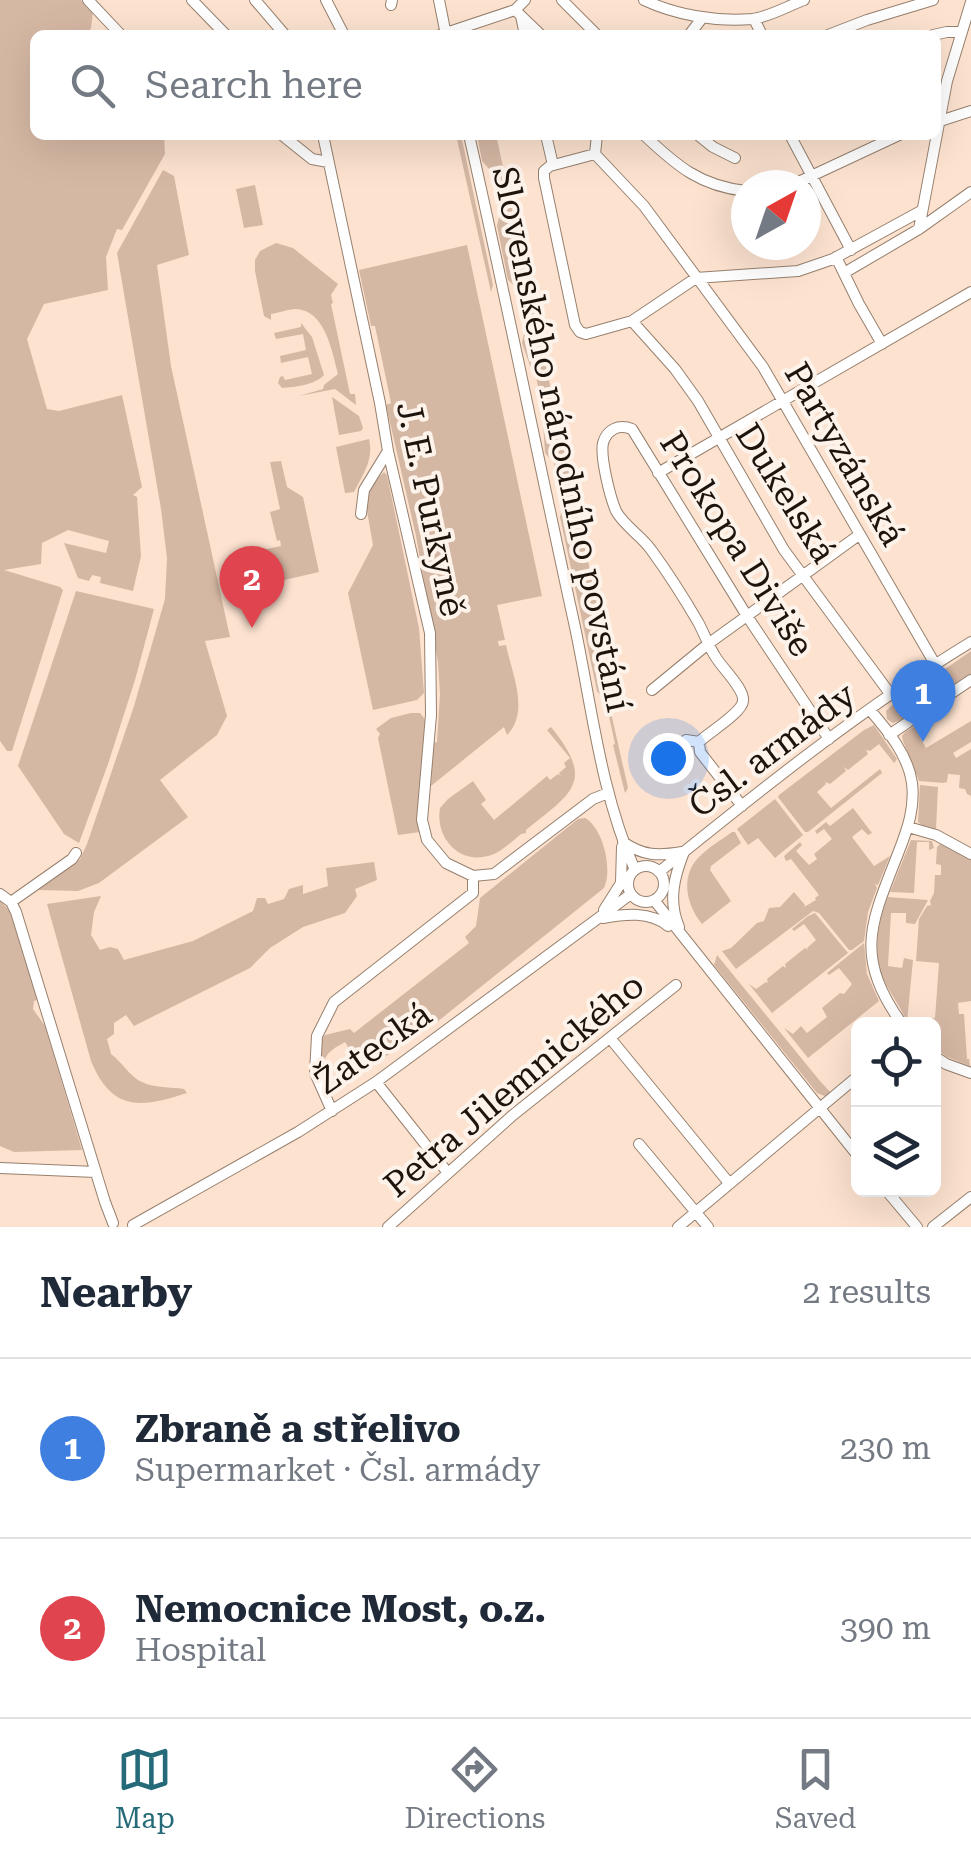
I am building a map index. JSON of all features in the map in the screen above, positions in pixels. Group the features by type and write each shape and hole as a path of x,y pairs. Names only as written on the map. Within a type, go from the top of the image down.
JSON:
{"street":[{"path":"88,0 117,30"},
{"path":"192,0 221,30"},
{"path":"256,0 281,30"},
{"path":"326,0 342,30"},
{"path":"439,0 443,30"},
{"path":"457,30 518,12 525,0"},
{"path":"562,0 591,30"},
{"path":"644,0 674,12 754,19 804,0"},
{"path":"841,30 933,0"},
{"path":"942,82 971,2"},
{"path":"518,12 523,30"},
{"path":"518,12 536,30"},
{"path":"693,30 704,17"},
{"path":"754,19 760,30"},
{"path":"941,33 961,32"},
{"path":"941,120 971,111"},
{"path":"288,140 312,159 328,162"},
{"name":"J. E. Purkyně","path":"324,140 430,633 431,706 424,830 427,840 446,863 473,876"},
{"name":"Slovenského národního povstání","path":"469,140 608,793 635,870"},
{"path":"547,140 552,165"},
{"path":"596,140 595,154 552,165 544,172 575,325 586,334 632,321 696,278 798,271 851,250 921,211"},
{"path":"649,140 696,178 731,190"},
{"path":"704,140 736,158"},
{"path":"792,140 808,170"},
{"path":"821,170 888,140"},
{"path":"918,229 934,140"},
{"name":"Partyzánská","path":"595,154 644,206 764,367 935,664"},
{"path":"844,273 971,192"},
{"path":"821,195 851,250"},
{"path":"836,257 882,344"},
{"path":"658,473 971,292"},
{"name":"Dukelská","path":"632,321 675,368 784,550 891,695"},
{"name":"Prokopa Diviše","path":"708,644 652,550 621,519 614,506 602,452 604,438 613,429 632,428 747,616 829,738"},
{"path":"362,514 364,490 388,451"},
{"path":"652,690 708,644 859,534"},
{"name":"Čsl. armády","path":"659,872 829,738 971,642"},
{"path":"674,749 686,740 699,742 739,710 743,702 742,692 708,644"},
{"name":"Čsl. armády","path":"890,735 971,680"},
{"path":"870,710 898,746 911,778 913,804 908,827 876,910 870,944 875,978 898,1017"},
{"path":"699,742 700,752 742,806"},
{"path":"332,1111 315,1073 316,1036 334,1002 494,874 593,799 608,793"},
{"path":"908,827 936,835 971,854"},
{"path":"598,919 621,883 622,841 647,854 660,856 685,851"},
{"path":"684,940 674,916 672,894 685,851"},
{"path":"11,902 76,853"},
{"path":"650,867 659,872 664,888 654,900 644,902 631,894 628,884 635,870 650,867"},
{"path":"473,892 473,876 494,874"},
{"path":"0,894 16,912 112,1225 127,1220 133,1226"},
{"name":"Žatecká","path":"133,1226 376,1082 631,894"},
{"path":"654,900 851,1147"},
{"path":"598,919 642,915 662,921 684,940"},
{"name":"Petra Jilemnického","path":"396,1224 513,1116 676,985"},
{"path":"610,1038 728,1183"},
{"path":"941,1061 971,1073"},
{"path":"376,1082 448,1174"},
{"path":"678,1227 851,1082"},
{"path":"639,1144 708,1227"},
{"path":"0,1168 96,1172"},
{"path":"892,1197 916,1225"},
{"path":"936,1226 971,1197"}],"shaded area":[{"path":"0,0 81,0 93,12 90,30 30,30 30,140 164,140 165,154 122,230 117,229 106,257 108,290 44,304 27,339 47,409 59,411 122,395 142,487 133,495 137,497 141,556 133,591 100,583 101,577 92,575 89,581 78,578 64,543 106,553 109,541 68,530 42,543 41,564 4,570 63,590 12,751 7,751 0,741"},
{"path":"457,140 462,140 493,285 491,292"},
{"path":"478,140 497,140 602,626 602,673 628,788 625,793 606,702 597,691 560,517 563,505 554,463 545,453 545,419 536,377 522,343 525,329 516,287 508,280 491,171 482,161"},
{"path":"163,170 174,176 189,255 157,265 171,366 230,637 205,641 227,716 217,735 160,780 188,817 99,883 78,891 38,890 80,859 87,844 165,599 167,558 161,509 117,253"},
{"path":"255,185 263,225 244,228 236,189"},
{"path":"276,243 293,248 338,284 331,304 350,394 355,394 356,405 335,389 299,396 323,389 338,374 326,333 314,316 296,309 271,314 271,320 264,316 255,260 260,251"},
{"path":"467,245 542,596 497,605 505,640 498,641 499,646 506,645 517,692 514,726 507,735 504,727 431,786 440,694 438,662 416,536 386,405 391,403 359,270"},
{"path":"301,323 312,337 324,375 310,383 282,388 278,383 280,377 285,380 312,374 308,357 281,363 280,356 306,350 303,334 276,339 274,333 301,327"},
{"path":"332,397 359,416 361,431 339,435"},
{"path":"369,439 370,454 364,473 354,492 345,493 336,447"},
{"path":"281,461 287,487 303,497 319,572 252,590 244,554 281,546 270,512 280,509 270,462"},
{"path":"384,472 419,628 424,693 417,700 373,710 348,593 373,545 365,500 376,476"},
{"path":"76,591 154,609 135,680 79,843 64,834 18,766"},
{"path":"971,651 971,677 904,719 893,723 887,719 890,707"},
{"path":"420,713 427,722 420,832 398,835 376,729 391,718"},
{"path":"971,721 971,742 953,753 956,758 971,749 971,796 959,788 960,775 948,774 947,782 943,783 919,781 903,741 905,732 921,723 925,731 919,735 926,748"},
{"path":"874,725 897,759 894,763 879,744 866,750 868,754 848,770 844,767 846,771 830,784 825,782 817,792 831,808 880,769 882,773 805,832 779,795"},
{"path":"551,727 573,761 573,785 566,796 526,833 497,852 477,857 458,852 445,838 440,808 473,781 486,800 481,804 494,820 547,776 550,780 561,776 564,763 570,758 547,730"},
{"path":"920,785 938,787 936,829 918,822"},
{"path":"775,799 803,835 775,858 758,838 748,845 737,829"},
{"path":"853,808 872,833 868,835 862,829 852,837 874,866 890,856 878,885 875,884 864,941 849,950 819,913 813,911 736,969 722,951 764,921 769,908 780,907 794,892 804,907 819,895 791,859 786,861 784,856 800,842 802,845 796,851 809,865 817,859 814,854 832,839 824,829 817,834 815,831 826,822 830,826"},
{"path":"585,818 597,830 605,850 604,888 437,1022 343,1085 343,1079 360,1066 345,1042 334,1048 324,1065 338,1089 328,1092 320,1066 325,1035 350,1029 354,1033 469,943 465,937 476,926 480,898 578,819"},
{"path":"732,832 741,843 710,870 731,901 702,924 689,899 689,873 699,857"},
{"path":"911,840 932,841 934,848 929,850 929,842 917,842 914,893 890,892"},
{"path":"942,842 971,859 971,1001 958,1003 959,1014 964,1014 970,1066 941,1053 941,1017 935,1017 939,963 916,961 919,919 931,905 935,875 941,875 941,865 936,864 937,847"},
{"path":"374,862 377,880 355,889 357,896 345,913 303,927 270,948 250,968 134,1026 126,1015 114,1023 114,1034 107,1039 111,1054 130,1073 146,1084 184,1089 187,1093 142,1103 130,1102 108,1090 91,1061 47,904 101,896 91,935 100,950 118,949 124,960 193,941 253,911 257,898 265,898 268,904 284,899 289,889 303,885 303,894 328,886 326,868"},
{"path":"888,897 928,900 915,924 906,923 906,913 891,913 888,966 902,968 904,958 913,960 907,1017 885,983 878,962 881,918"},
{"path":"0,901 9,910 40,999 34,1001 33,1009 45,1026 82,1150 14,1152 0,1146"},
{"path":"815,913 848,953 772,1013 749,984 756,989 768,983 767,979 783,966 786,968 785,964 805,948 808,950 816,940 804,924 792,929"},
{"path":"864,943 867,974 879,1001 859,1017 851,1017 851,1023 808,1058 784,1028 793,1034 801,1026 807,1033 827,1017 822,1008 852,984 839,968 827,973"},
{"path":"717,955 832,1094 827,1097 817,1093 714,965"}],"place":[{"name":"Nemocnice Most, o.z.","path":"252,628"},
{"name":"Zbraně a střelivo","path":"923,742"}]}
